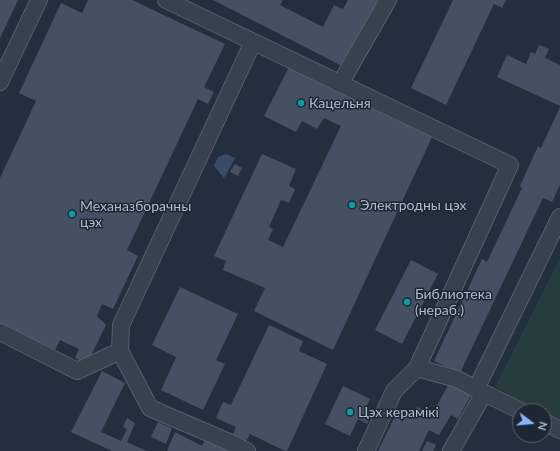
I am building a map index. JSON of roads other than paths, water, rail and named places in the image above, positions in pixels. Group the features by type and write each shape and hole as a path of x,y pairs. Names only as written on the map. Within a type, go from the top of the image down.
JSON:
{"lane":[{"path":"0,82 38,0"},
{"path":"166,0 510,165 417,368 394,391 366,451"},
{"path":"340,84 388,0"},
{"path":"247,451 150,408 120,351 121,325 253,42"},
{"path":"451,451 560,217"},
{"path":"0,332 77,371 120,351"},
{"path":"417,368 457,379 512,407"}],"water":[{"path":"226,154 235,158 224,178 214,166 218,157"}],"place":[{"name":"Кацельня","path":"301,103"},
{"name":"Электродны цэх","path":"352,205"},
{"name":"Механазборачны цэх","path":"72,214"},
{"name":"Библиотека (нераб.)","path":"407,302"},
{"name":"Цэх керамікі","path":"350,412"}]}
